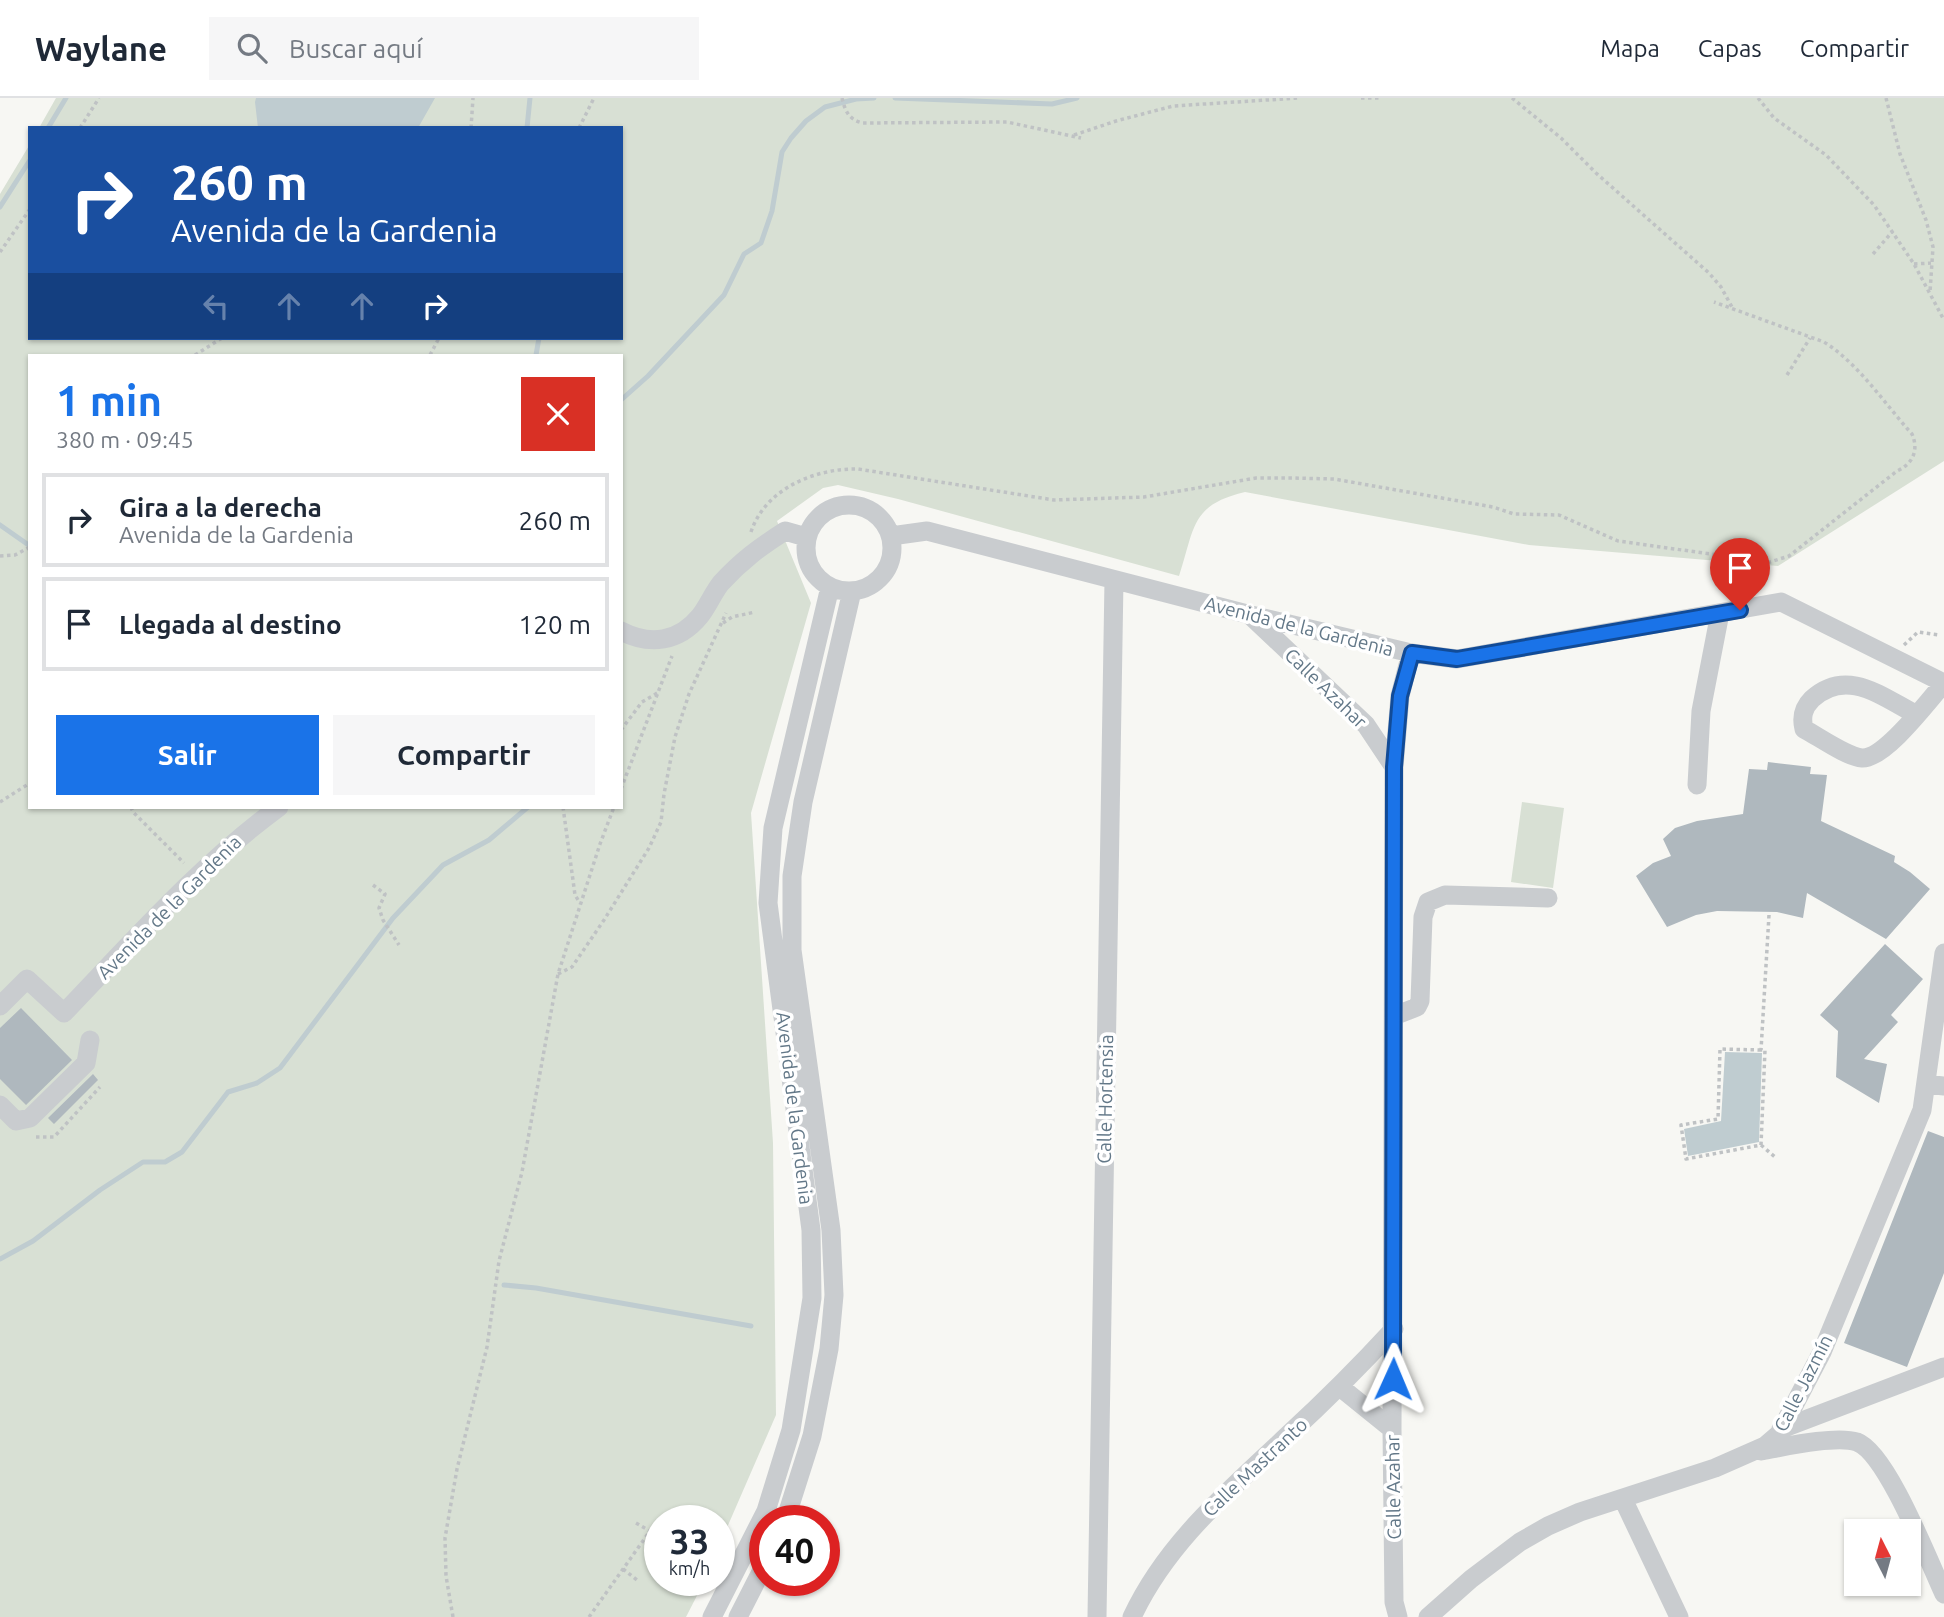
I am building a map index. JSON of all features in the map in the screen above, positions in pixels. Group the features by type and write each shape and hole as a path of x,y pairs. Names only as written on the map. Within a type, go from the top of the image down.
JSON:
{"street":[{"path":"849,504 876,513 891,536 890,564 883,576 872,585 852,591 830,587 818,579 809,566 805,552 806,537 812,524 822,513 849,504"},
{"path":"623,632 658,641 679,634 700,617 719,586 748,555 785,531 806,537"},
{"name":"Avenida de la Gardenia","path":"891,536 927,531 1251,615 1412,653 1457,659 1781,602 1944,682"},
{"name":"Calle Hortensia","path":"1097,1617 1114,580"},
{"name":"Avenida de la Gardenia","path":"712,1617 766,1511 777,1476 791,1430 812,1298 811,1230 768,903 773,828 830,587"},
{"name":"Avenida de la Gardenia","path":"790,1505 812,1436 829,1349 834,1295 831,1230 792,950 792,876 803,802 852,591"},
{"path":"1697,785 1701,711 1720,613"},
{"name":"Calle Azahar","path":"1251,615 1366,725 1394,767"},
{"name":"Calle Azahar","path":"1398,1617 1394,1602 1392,1429 1394,767 1400,696 1412,653"},
{"path":"1917,715 1856,685 1841,684 1826,688 1810,701 1805,708 1802,722 1804,729 1854,756 1862,758 1877,755 1917,715 1944,682"},
{"name":"Avenida de la Gardenia","path":"0,1006 27,979 64,1013 196,875 238,837 276,809"},
{"path":"1394,1016 1417,1007 1420,1001 1423,917 1428,902 1445,895 1548,898"},
{"name":"Calle Jazmín","path":"1428,1617 1471,1579 1520,1542 1563,1518 1715,1468 1769,1443 1781,1429 1822,1352 1922,1110 1935,1085 1944,953"},
{"path":"0,1105 16,1121 30,1118 86,1063 90,1040"},
{"name":"Calle Mastranto","path":"1132,1617 1159,1568 1185,1534 1340,1387 1394,1329"},
{"path":"1781,1429 1944,1367"},
{"path":"1340,1387 1392,1429"},
{"path":"1749,1454 1799,1444 1846,1440 1868,1447 1893,1487 1944,1594"},
{"path":"1623,1499 1679,1617"},
{"path":"738,1617 749,1595"}],"path":[{"path":"81,126 99,98"},
{"path":"471,126 473,98"},
{"path":"580,126 594,98"},
{"path":"842,98 847,113 857,122 1007,122 1081,138"},
{"path":"1073,135 1173,106 1299,98"},
{"path":"1361,98 1379,98"},
{"path":"1513,98 1562,138 1596,173 1709,273 1721,287 1733,309"},
{"path":"1758,98 1774,118 1826,155 1874,205 1914,264 1944,320"},
{"path":"1886,98 1900,155 1926,220 1933,247 1930,294"},
{"path":"0,253 28,212"},
{"path":"1873,254 1893,231"},
{"path":"1914,264 1931,263"},
{"path":"748,555 755,519 772,498 794,483 838,469 858,469 1054,500 1144,497 1255,478 1334,479 1493,507 1514,514 1559,515 1618,541 1732,556 1751,562 1770,562 1789,556 1904,468 1910,463 1916,449 1912,434 1846,359 1824,342 1714,302"},
{"path":"1787,375 1811,338"},
{"path":"197,354 219,340"},
{"path":"0,556 15,555 28,548"},
{"path":"558,974 572,967 649,848 661,822 676,737 690,694 727,612"},
{"path":"722,624 732,617 755,612"},
{"path":"623,784 672,659 671,637"},
{"path":"623,727 642,702 659,692"},
{"path":"0,802 28,784"},
{"path":"132,809 196,875"},
{"path":"563,809 575,895 580,903"},
{"path":"453,1617 446,1576 445,1538 457,1469 487,1347 499,1261 522,1172 558,974 613,809"},
{"path":"373,885 385,894 379,908 398,945"},
{"path":"1761,1050 1769,915"},
{"path":"1720,1049 1765,1050 1761,1145 1686,1158 1681,1125 1718,1119 1720,1049"},
{"path":"16,1121 31,1137 54,1137 100,1087"},
{"path":"1761,1145 1775,1157"},
{"path":"636,1523 644,1528"},
{"path":"589,1617 644,1539"},
{"path":"623,1569 637,1580"}],"shaded area":[{"path":"56,98 1944,98 1944,461 1778,566 1529,545 1245,492 1227,497 1204,512 1192,532 1179,576 838,485 823,488 777,521 811,603 751,813 773,1143 776,1415 735,1509 735,1505 644,1505 644,1596 697,1596 686,1617 0,1617 0,194 28,147 28,340 623,340 623,126 40,126"},
{"path":"256,98 435,98 419,126 258,126"},
{"path":"1522,802 1564,808 1553,888 1511,882"},
{"path":"1725,1052 1762,1053 1759,1142 1688,1156 1684,1129 1721,1121"}],"building":[{"path":"1768,762 1811,767 1810,774 1827,775 1821,821 1895,856 1894,862 1930,889 1886,939 1807,893 1803,918 1777,912 1717,911 1696,915 1667,927 1636,876 1653,863 1671,856 1663,839 1675,828 1697,821 1743,814 1749,769 1767,770"},
{"path":"1885,944 1923,979 1891,1015 1898,1022 1864,1059 1887,1064 1879,1103 1836,1077 1838,1031 1820,1015"},
{"path":"21,1008 72,1060 26,1105 0,1079 0,1028"},
{"path":"93,1074 98,1080 54,1124 48,1118"},
{"path":"1928,1131 1944,1137 1944,1273 1907,1367 1844,1343"}],"waterway":[{"path":"49,126 66,98"},
{"path":"527,126 530,98"},
{"path":"623,398 648,376 724,295 744,254 761,243 772,211 782,152 791,138 806,121 825,107 856,99 874,98"},
{"path":"895,98 1052,104 1077,98"},
{"path":"0,207 28,163"},
{"path":"536,354 539,340"},
{"path":"0,525 28,545"},
{"path":"0,1259 33,1241 100,1190 143,1162 165,1162 182,1152 228,1092 257,1083 280,1068 393,918 443,865 489,840 526,809"},
{"path":"504,1285 536,1288 751,1326"}],"route":[{"path":"1393,1379 1394,767 1400,696 1412,653 1457,659 1740,610"}]}
